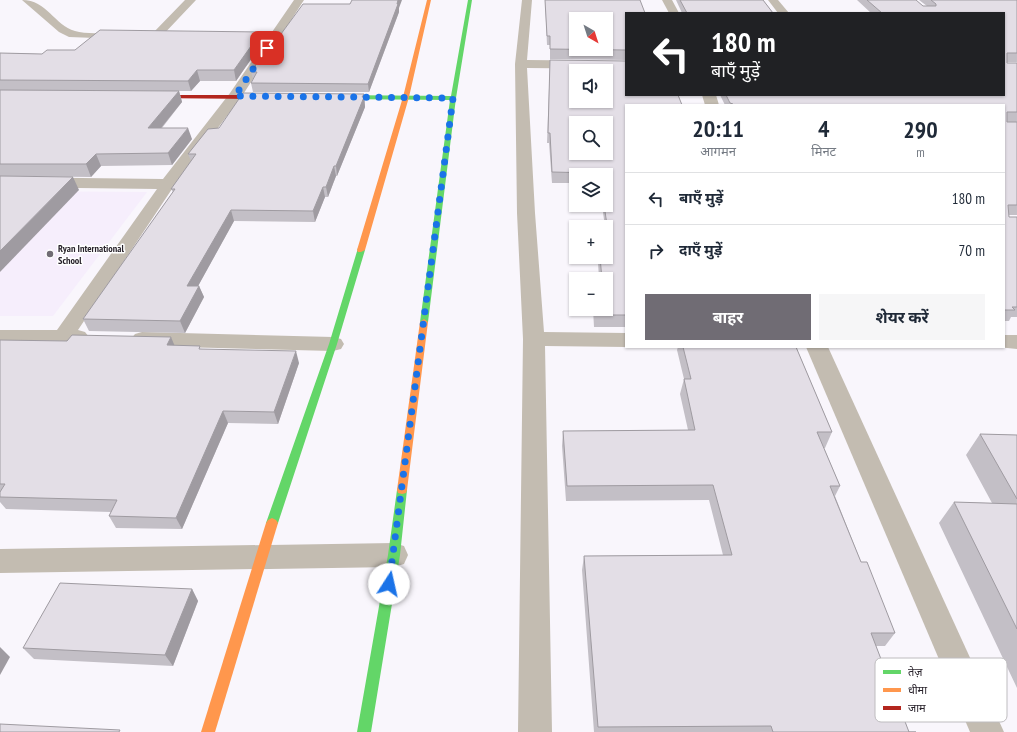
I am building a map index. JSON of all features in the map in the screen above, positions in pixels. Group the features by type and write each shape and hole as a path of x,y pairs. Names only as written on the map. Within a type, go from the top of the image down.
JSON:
{"street":[{"path":"28,0 63,30 73,34 172,36"},
{"path":"156,36 191,0"},
{"path":"62,337 168,184 235,96 299,0"},
{"path":"208,732 260,559 333,344 406,97 429,0"},
{"path":"364,732 394,555 453,98 470,0"},
{"path":"528,0 522,64 526,213 534,339 535,732"},
{"path":"668,0 674,12"},
{"path":"773,0 783,12"},
{"path":"259,36 275,36"},
{"path":"522,64 625,65"},
{"path":"141,96 282,97"},
{"path":"328,97 453,98"},
{"path":"0,182 168,184"},
{"path":"0,337 94,338"},
{"path":"126,338 333,344"},
{"path":"534,339 625,340"},
{"path":"1005,342 1017,342"},
{"path":"817,348 954,658"},
{"path":"0,561 260,559 394,555"},
{"path":"983,722 987,732"}],"shaded area":[{"name":"Ryan International School","path":"0,191 147,192 53,316 0,316"}],"building":[{"path":"352,0 398,0 398,4 368,84 251,83 257,72 251,72 277,34 281,34 303,4 350,4"},
{"path":"545,0 640,0 645,12 625,12 625,50 613,50 613,12 569,12 569,49 550,49 550,36 547,36"},
{"path":"680,0 763,0 772,12 686,12"},
{"path":"867,0 916,0 923,6 936,6 936,4 931,0 1017,0 1017,53 1007,53 1007,63 1017,63 1017,112 1007,112 1007,122 1017,122 1017,205 1008,205 1009,217 1017,217 1017,307 1012,307 1015,310 1005,310 1005,104 733,104 730,103 726,96 1005,96 1005,12 881,12"},
{"path":"100,30 261,32 234,70 197,70 188,81 0,80 0,53 42,54 47,50 75,50"},
{"path":"550,60 625,61 625,96 678,96 682,104 625,104 625,315 613,315 613,272 601,272 601,264 613,264 613,220 606,220 605,212 613,212 613,168 569,168 569,172 552,172 550,133 548,133"},
{"path":"0,90 179,91 148,128 188,128 168,153 96,154 86,164 0,164"},
{"path":"243,93 364,94 336,166 334,166 326,187 323,187 313,211 231,210 187,286 199,286 180,321 83,319 175,189 171,189 196,154 188,154 208,129 219,128"},
{"path":"0,176 73,177 0,251"},
{"path":"72,335 171,337 167,345 200,346 199,349 296,351 274,412 223,411 176,518 109,516 117,500 0,497 0,492 5,484 0,484 0,340 67,341"},
{"path":"683,348 796,348 832,432 817,432 840,486 830,486 861,562 867,562 895,633 871,633 881,658 875,658 875,722 905,722 909,732 773,732 771,726 598,727 584,556 732,555 713,485 567,486 563,431 695,430 684,379 691,379"},
{"path":"980,434 1017,435 1017,499"},
{"path":"954,502 1017,504 1017,629"},
{"path":"60,583 192,589 165,655 23,648"},
{"path":"0,724 120,730 119,732 0,732"}],"traffic: fast":[{"path":"424,322 453,98 470,0"},
{"path":"334,97 453,98"},
{"path":"272,523 333,344 361,250"},
{"path":"364,732 394,555 402,490"}],"traffic: slow":[{"path":"361,250 406,97 429,0"},
{"path":"402,490 424,322"},
{"path":"208,732 272,523"}],"traffic: jam":[{"path":"150,96 270,97"}],"place":[{"name":"Ryan International School","path":"50,254"}],"route":[{"path":"267,48 235,96 453,98 389,584"}]}
